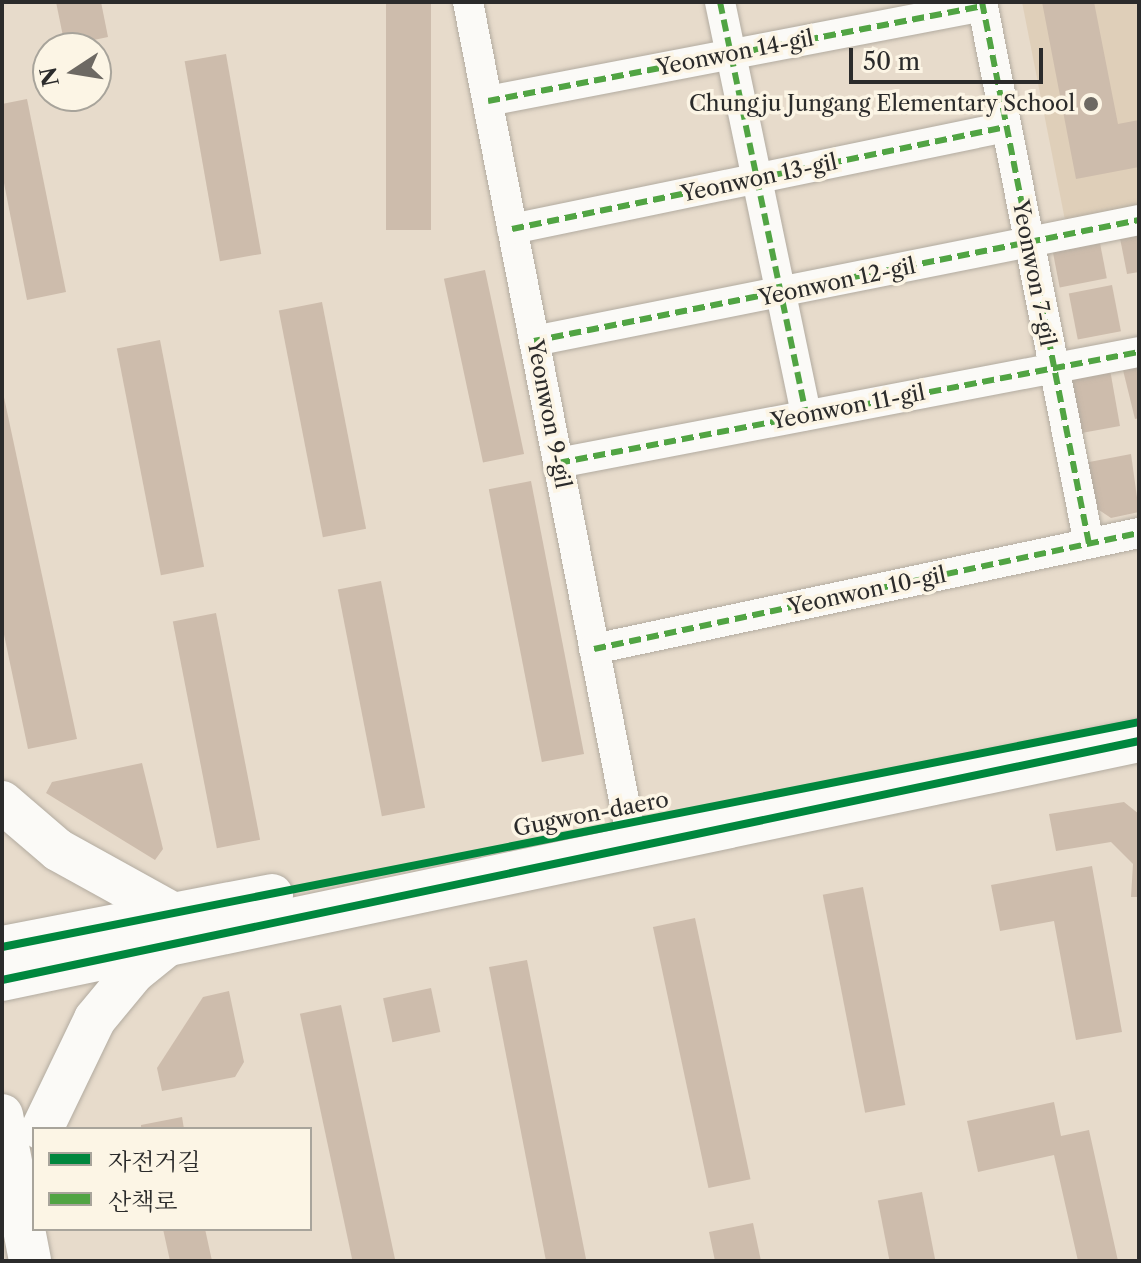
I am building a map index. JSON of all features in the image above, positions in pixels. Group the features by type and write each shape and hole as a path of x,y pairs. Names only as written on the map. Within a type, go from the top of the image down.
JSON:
{"street":[{"name":"Yeonwon 9-gil","path":"468,2 629,826"},
{"path":"720,2 806,415"},
{"name":"Yeonwon 14-gil","path":"488,101 983,4"},
{"name":"Yeonwon 7-gil","path":"983,4 1027,243 1089,544"},
{"name":"Yeonwon 13-gil","path":"512,229 1006,127"},
{"name":"Yeonwon 12-gil","path":"534,341 779,295 1139,220"},
{"name":"Yeonwon 11-gil","path":"558,463 1139,352"},
{"name":"Yeonwon 10-gil","path":"594,649 1139,533"},
{"name":"Gugwon-daero","path":"2,980 170,930 629,826 1139,722"},
{"name":"Gugwon-daero","path":"2,947 170,930 1139,741"},
{"path":"2,802 58,850 170,930 95,1019 43,1127"},
{"path":"2,1115 10,1178 30,1261"},
{"path":"10,1178 32,1150"}],"shaded area":[{"name":"Chungju Jungang Elementary School","path":"1022,2 1139,2 1139,206 1065,220"}],"building":[{"path":"56,2 101,2 107,32 62,32"},
{"path":"386,2 431,2 431,230 386,230"},
{"path":"1042,2 1094,2 1118,124 1139,120 1139,167 1076,179"},
{"path":"226,54 261,254 220,261 185,61"},
{"path":"27,99 66,292 27,300 2,173 2,104"},
{"path":"1139,229 1139,272 1127,274 1119,233"},
{"path":"1099,238 1107,278 1060,287 1052,247"},
{"path":"485,270 524,454 483,463 444,279"},
{"path":"1112,285 1121,331 1078,340 1069,293"},
{"path":"322,302 366,529 323,537 279,310"},
{"path":"160,340 204,567 161,575 117,348"},
{"path":"1139,362 1139,418 1135,419 1122,366"},
{"path":"1109,364 1120,426 1076,434 1066,383"},
{"path":"2,388 77,739 28,749 2,625"},
{"path":"1131,454 1139,512 1111,518 1093,506 1084,463"},
{"path":"531,481 584,754 542,762 489,489"},
{"path":"381,581 425,808 382,816 338,589"},
{"path":"216,613 260,840 217,848 173,621"},
{"path":"142,763 163,849 155,860 46,793 52,782"},
{"path":"1124,802 1139,814 1139,897 1131,897 1133,864 1111,842 1056,851 1049,814"},
{"path":"1092,866 1122,1032 1076,1040 1054,921 1000,931 991,885"},
{"path":"863,887 905,1105 865,1113 823,895"},
{"path":"695,918 751,1179 708,1188 653,927"},
{"path":"527,960 586,1259 579,1261 546,1261 489,967"},
{"path":"431,988 440,1032 392,1042 383,998"},
{"path":"229,991 244,1062 235,1077 162,1091 157,1068 203,997"},
{"path":"341,1005 395,1261 352,1261 300,1014"},
{"path":"1054,1102 1061,1136 1089,1130 1118,1261 1078,1261 1054,1155 978,1172 967,1121"},
{"path":"182,1117 184,1127 141,1127"},
{"path":"922,1192 935,1261 890,1261 878,1201"},
{"path":"753,1223 761,1261 715,1261 709,1232"},
{"path":"163,1231 205,1231 212,1261 170,1261"}],"marked path":[{"path":"720,2 806,415"},
{"path":"982,2 1089,544"},
{"path":"488,101 983,6"},
{"path":"512,229 1006,127"},
{"path":"534,341 1139,220"},
{"path":"558,463 1139,352"},
{"path":"594,649 1139,533"}],"cycle path":[{"path":"2,947 1139,722"},
{"path":"2,980 1139,741"}],"place":[{"name":"Chungju Jungang Elementary School","path":"1091,104"}]}
